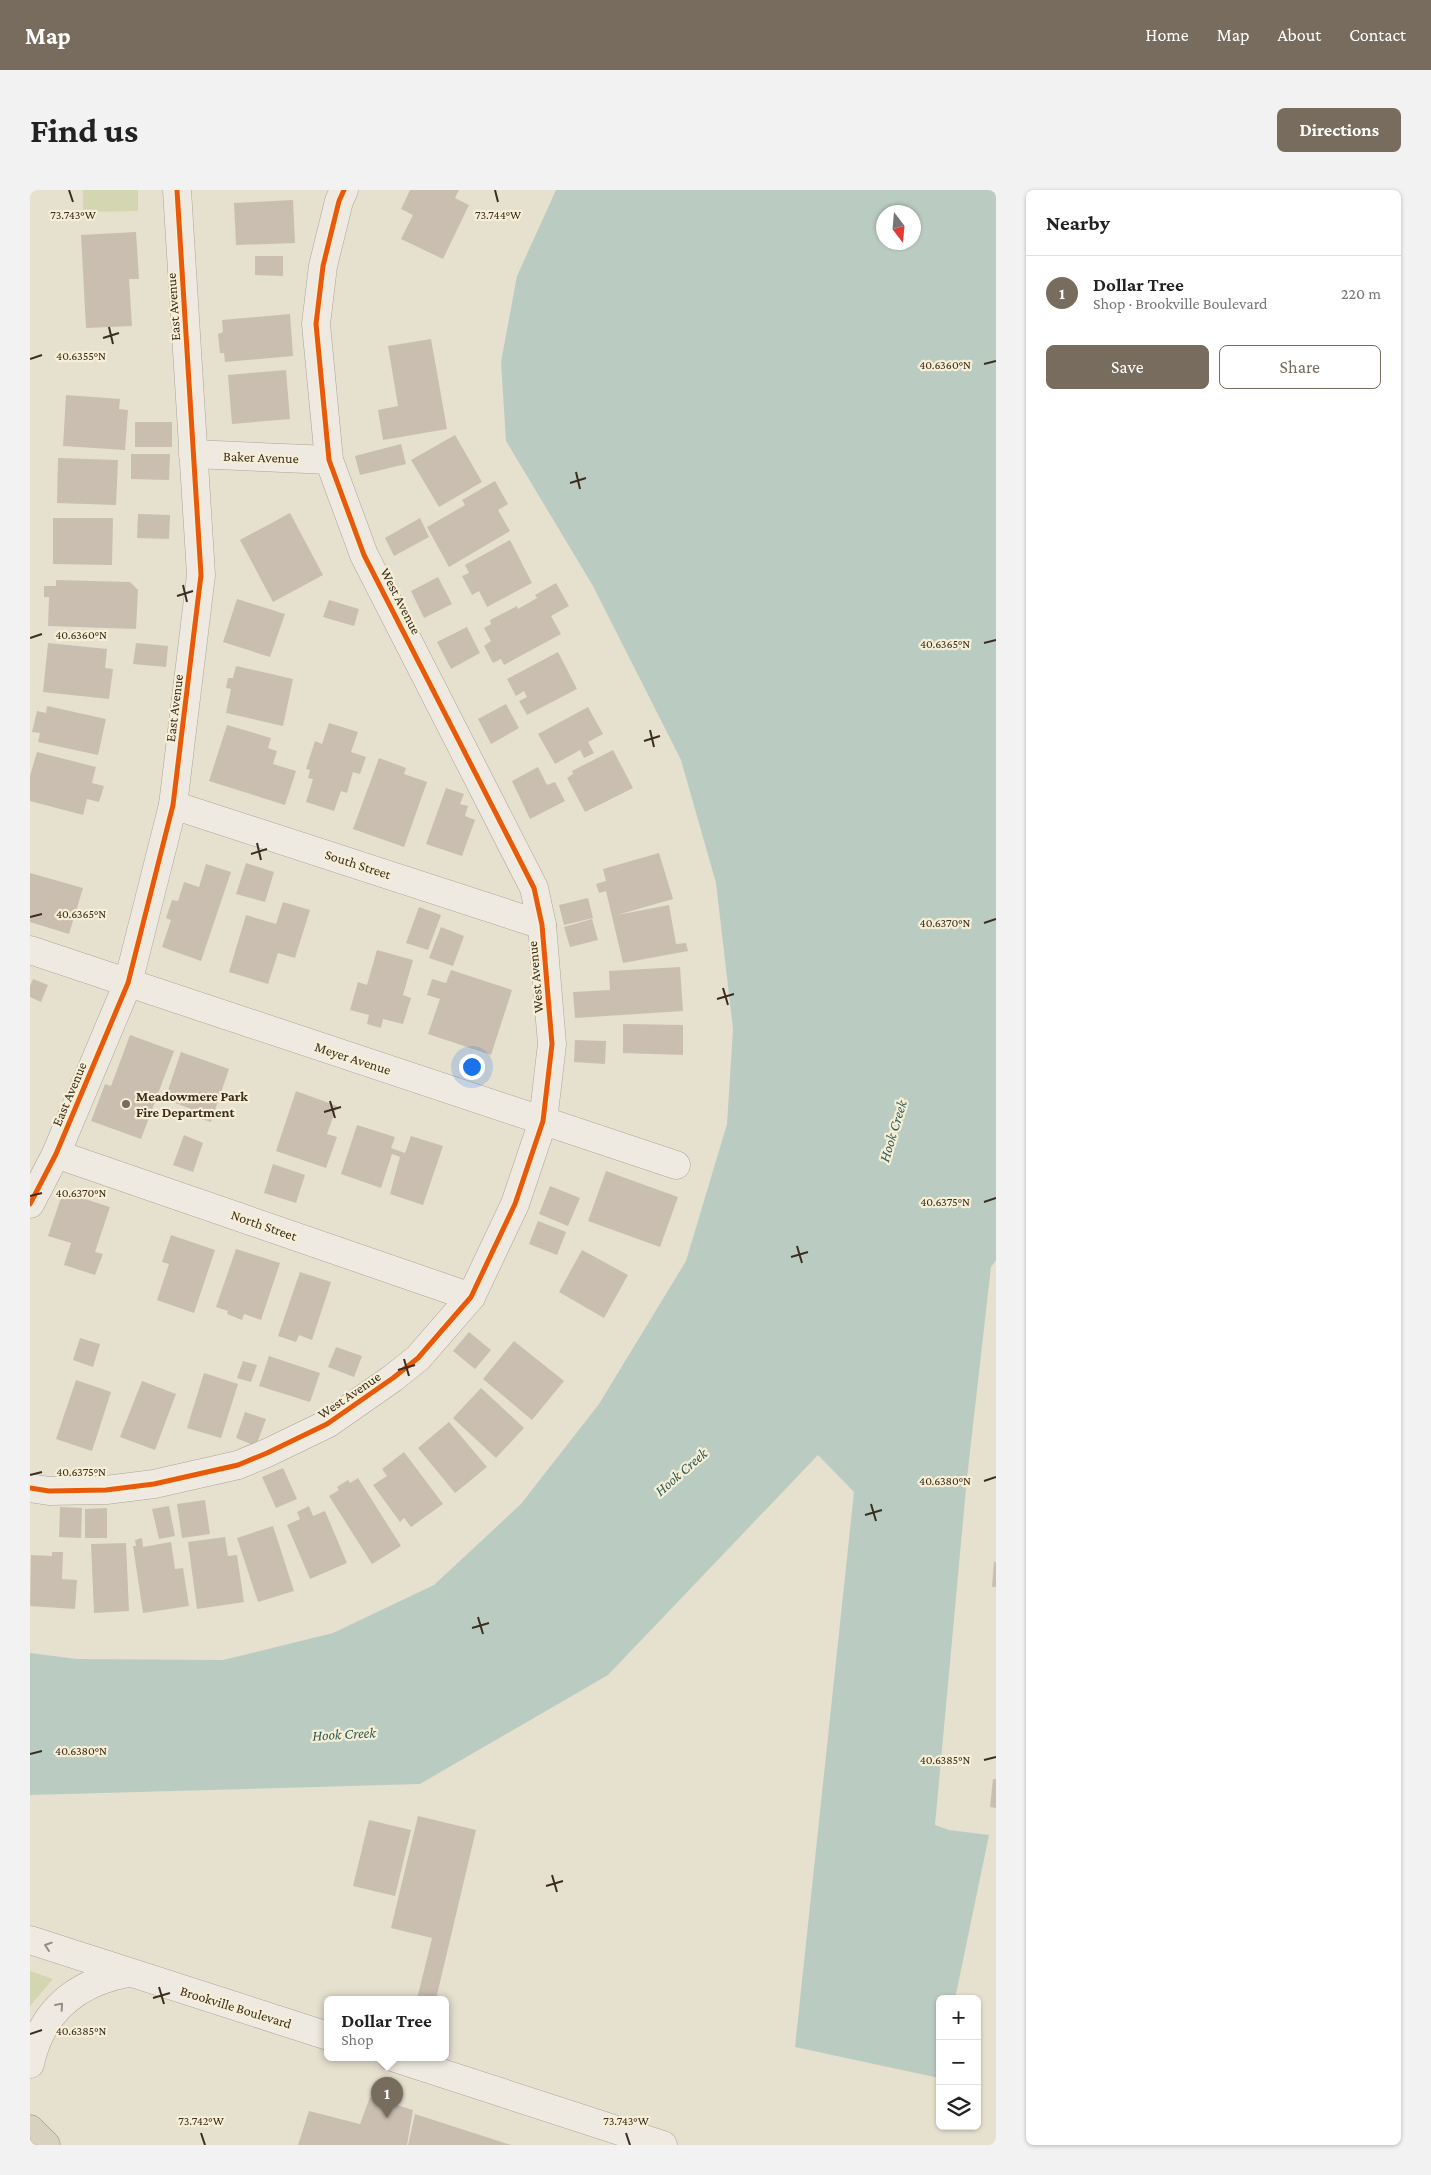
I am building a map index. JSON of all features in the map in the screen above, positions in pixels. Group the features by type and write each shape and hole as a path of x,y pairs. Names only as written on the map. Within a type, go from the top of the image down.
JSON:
{"highway":[{"path":"30,2129 46,2145"}],"street":[{"name":"East Avenue","path":"30,1204 56,1154 128,983 173,805 201,575 177,190"},
{"name":"West Avenue","path":"30,1488 106,1490 154,1484 238,1465 327,1424 393,1378 418,1358 471,1297 515,1204 543,1120 552,1044 542,925 534,888 364,555 329,460 316,324 322,266 339,201 344,190"},
{"name":"Baker Avenue","path":"193,454 329,460"},
{"name":"South Street","path":"173,805 542,925"},
{"name":"Meyer Avenue","path":"30,950 676,1165"},
{"name":"North Street","path":"56,1154 471,1297"},
{"name":"Brookville Boulevard","path":"30,1940 127,1973 324,2035"},
{"path":"30,2064 36,2044 45,2027 66,1999 92,1983 127,1973"},
{"path":"404,2061 663,2145"}],"green space":[{"path":"83,190 138,190 138,211 83,212"},
{"path":"30,1971 53,1979 30,2006"}],"water":[{"name":"Hook Creek","path":"556,190 996,190 996,1260 991,1267 967,1478 935,1825 949,1830 989,1835 956,1995 936,1995 936,2077 795,2047 854,1492 818,1455 608,1675 420,1784 30,1795 30,1653 77,1659 223,1660 333,1633 434,1585 521,1504 599,1404 686,1261 727,1124 733,1029 716,883 681,760 593,586 506,441 501,362 517,276"}],"building":[{"path":"410,190 459,190 455,198 469,205 443,259 401,239 413,215 401,209"},
{"path":"293,200 295,243 236,245 234,203"},
{"path":"136,232 139,279 129,279 132,326 86,328 81,235"},
{"path":"255,256 283,256 283,276 255,275"},
{"path":"290,314 293,356 225,362 224,353 220,353 218,334 223,332 222,320"},
{"path":"431,339 447,429 383,440 378,410 398,406 388,346"},
{"path":"286,370 290,419 232,424 228,375"},
{"path":"66,395 120,399 119,409 128,410 125,450 63,446"},
{"path":"135,422 172,422 172,447 135,447"},
{"path":"455,435 482,482 439,507 411,460"},
{"path":"401,444 406,464 360,475 355,456"},
{"path":"131,454 170,454 169,480 131,479"},
{"path":"58,458 118,460 116,505 57,503"},
{"path":"495,481 508,504 498,510 510,531 449,567 427,527 465,505 462,500"},
{"path":"290,513 323,575 273,602 240,540"},
{"path":"138,514 170,515 169,539 137,538"},
{"path":"53,518 113,518 112,565 53,564"},
{"path":"420,518 429,537 394,556 385,538"},
{"path":"510,540 532,583 487,607 479,591 472,595 462,576 469,573 465,565"},
{"path":"438,577 452,604 424,618 411,591"},
{"path":"56,580 130,582 138,590 136,629 48,626 49,597 44,597 44,586 56,586"},
{"path":"556,583 569,606 551,616 561,634 504,665 501,659 493,663 484,646 491,641 484,628 491,624 490,620 517,606 518,609 537,598 535,595"},
{"path":"237,599 285,614 270,657 223,642"},
{"path":"329,600 359,609 354,626 323,617"},
{"path":"467,627 480,653 451,669 437,642"},
{"path":"48,643 107,649 105,668 113,669 109,699 43,692"},
{"path":"136,643 168,646 166,667 133,664"},
{"path":"558,652 577,689 527,715 519,701 527,697 524,691 516,696 507,679"},
{"path":"236,666 293,679 283,726 226,713 231,689 226,688 228,678 233,678"},
{"path":"506,704 519,728 491,744 478,719"},
{"path":"47,706 106,719 98,755 38,742 40,733 32,732 37,711 46,713"},
{"path":"588,707 603,734 588,742 594,753 584,758 580,750 555,764 538,734"},
{"path":"329,723 358,732 351,752 366,757 360,774 353,772 347,793 341,791 334,811 306,802 313,779 308,778 310,770 306,769 315,741 322,744"},
{"path":"227,725 271,738 268,748 277,751 273,764 296,771 285,805 209,781"},
{"path":"613,750 633,788 585,812 567,778 573,774 572,771"},
{"path":"37,752 96,767 92,783 104,786 99,802 87,799 83,815 30,801 30,776"},
{"path":"379,758 406,768 404,774 427,782 404,847 353,829"},
{"path":"538,767 547,785 555,782 565,801 530,819 512,781"},
{"path":"446,788 464,794 460,804 468,806 465,816 475,820 462,856 426,844"},
{"path":"659,853 673,899 617,915 669,905 676,944 686,943 688,951 623,963 606,891 599,893 596,884 606,881 603,869"},
{"path":"246,863 274,872 265,902 236,894"},
{"path":"206,864 231,872 201,961 162,947 171,920 166,918 172,900 178,901 184,882 199,887"},
{"path":"30,873 83,888 69,934 30,922"},
{"path":"588,898 593,918 564,925 559,905"},
{"path":"283,902 310,910 295,958 278,953 268,984 229,972 246,915 276,924"},
{"path":"419,907 441,915 428,950 406,943"},
{"path":"592,919 598,940 570,947 564,927"},
{"path":"441,927 464,936 453,966 429,958"},
{"path":"377,950 413,960 403,995 411,998 403,1024 383,1019 381,1028 367,1024 369,1015 350,1010 358,982 367,985"},
{"path":"680,967 683,1011 575,1018 573,992 610,990 609,971"},
{"path":"451,970 512,990 491,1055 428,1034 440,999 427,995 432,979 446,983"},
{"path":"33,979 48,985 41,1002 30,997 30,986"},
{"path":"623,1024 683,1025 683,1055 623,1053"},
{"name":"Meadowmere Park Fire Department","path":"130,1035 174,1051 141,1139 91,1121 105,1084 111,1086"},
{"path":"575,1040 606,1041 605,1064 574,1062"},
{"path":"181,1052 229,1069 211,1122 189,1115 191,1109 165,1099"},
{"path":"296,1091 337,1106 327,1134 337,1137 326,1168 276,1151"},
{"path":"357,1125 395,1137 391,1148 405,1153 411,1136 443,1146 423,1205 390,1194 400,1157 392,1154 381,1188 341,1174"},
{"path":"184,1135 203,1143 193,1172 173,1165"},
{"path":"273,1164 305,1175 296,1203 264,1193"},
{"path":"606,1171 678,1197 660,1247 588,1221"},
{"path":"550,1186 580,1198 568,1226 539,1214"},
{"path":"63,1192 110,1207 95,1252 103,1254 95,1275 64,1265 71,1243 48,1236"},
{"path":"538,1221 566,1232 557,1255 529,1244"},
{"path":"171,1235 215,1250 194,1313 157,1300 169,1264 162,1262"},
{"path":"236,1249 280,1263 261,1320 244,1314 242,1320 227,1314 228,1311 216,1307"},
{"path":"582,1250 628,1275 604,1318 559,1292"},
{"path":"300,1272 331,1282 312,1340 299,1335 296,1342 278,1336"},
{"path":"469,1332 491,1350 475,1369 453,1351"},
{"path":"80,1338 100,1344 93,1367 73,1360"},
{"path":"514,1341 564,1381 532,1420 483,1379"},
{"path":"336,1347 362,1356 354,1377 328,1367"},
{"path":"269,1356 320,1373 310,1402 259,1386"},
{"path":"243,1361 257,1365 251,1382 237,1378"},
{"path":"204,1373 238,1384 221,1438 187,1428"},
{"path":"76,1380 111,1392 92,1451 56,1439"},
{"path":"142,1381 176,1394 155,1450 120,1437"},
{"path":"481,1388 524,1428 496,1458 453,1418"},
{"path":"245,1412 266,1419 256,1446 236,1438"},
{"path":"449,1422 487,1467 455,1493 418,1448"},
{"path":"404,1452 443,1504 411,1527 404,1518 400,1522 373,1485 387,1476 382,1469"},
{"path":"283,1468 297,1499 276,1508 262,1477"},
{"path":"358,1478 401,1546 372,1564 329,1496 339,1490 337,1487 348,1480 350,1483"},
{"path":"205,1500 210,1534 182,1538 177,1504"},
{"path":"169,1506 175,1536 159,1539 152,1509"},
{"path":"309,1506 313,1516 325,1511 347,1563 310,1579 287,1525 300,1519 297,1512"},
{"path":"60,1507 82,1508 81,1538 59,1537"},
{"path":"107,1508 107,1538 85,1538 85,1509"},
{"path":"273,1526 294,1591 258,1602 237,1538"},
{"path":"225,1537 228,1556 237,1555 244,1602 197,1609 188,1542"},
{"path":"142,1538 143,1547 171,1542 175,1569 183,1568 189,1606 143,1613 133,1546 136,1546 135,1540"},
{"path":"126,1543 129,1611 94,1613 91,1544"},
{"path":"52,1552 63,1552 62,1579 77,1580 75,1609 30,1606 31,1555 52,1556"},
{"path":"994,1562 996,1562 996,1587 992,1587"},
{"path":"993,1779 996,1779 996,1808 990,1807"},
{"path":"418,1816 476,1830 437,1996 418,1996 432,1938 391,1928"},
{"path":"369,1820 411,1830 395,1896 353,1886"},
{"path":"370,2097 413,2110 407,2145 298,2145 309,2111 360,2124"},
{"path":"415,2114 511,2145 408,2145"}],"cycle path":[{"path":"30,1204 56,1154 128,983 173,805 201,575 177,190"},
{"path":"30,1488 49,1491 106,1490 154,1484 238,1465 327,1424 393,1378 418,1358 471,1297 515,1204 543,1121 552,1044 542,925 534,888 364,555 329,460 316,324 323,266 339,201 344,190"}],"place":[{"name":"Meadowmere Park Fire Department","path":"126,1104"},
{"name":"Dollar Tree","path":"387,2118"}]}
